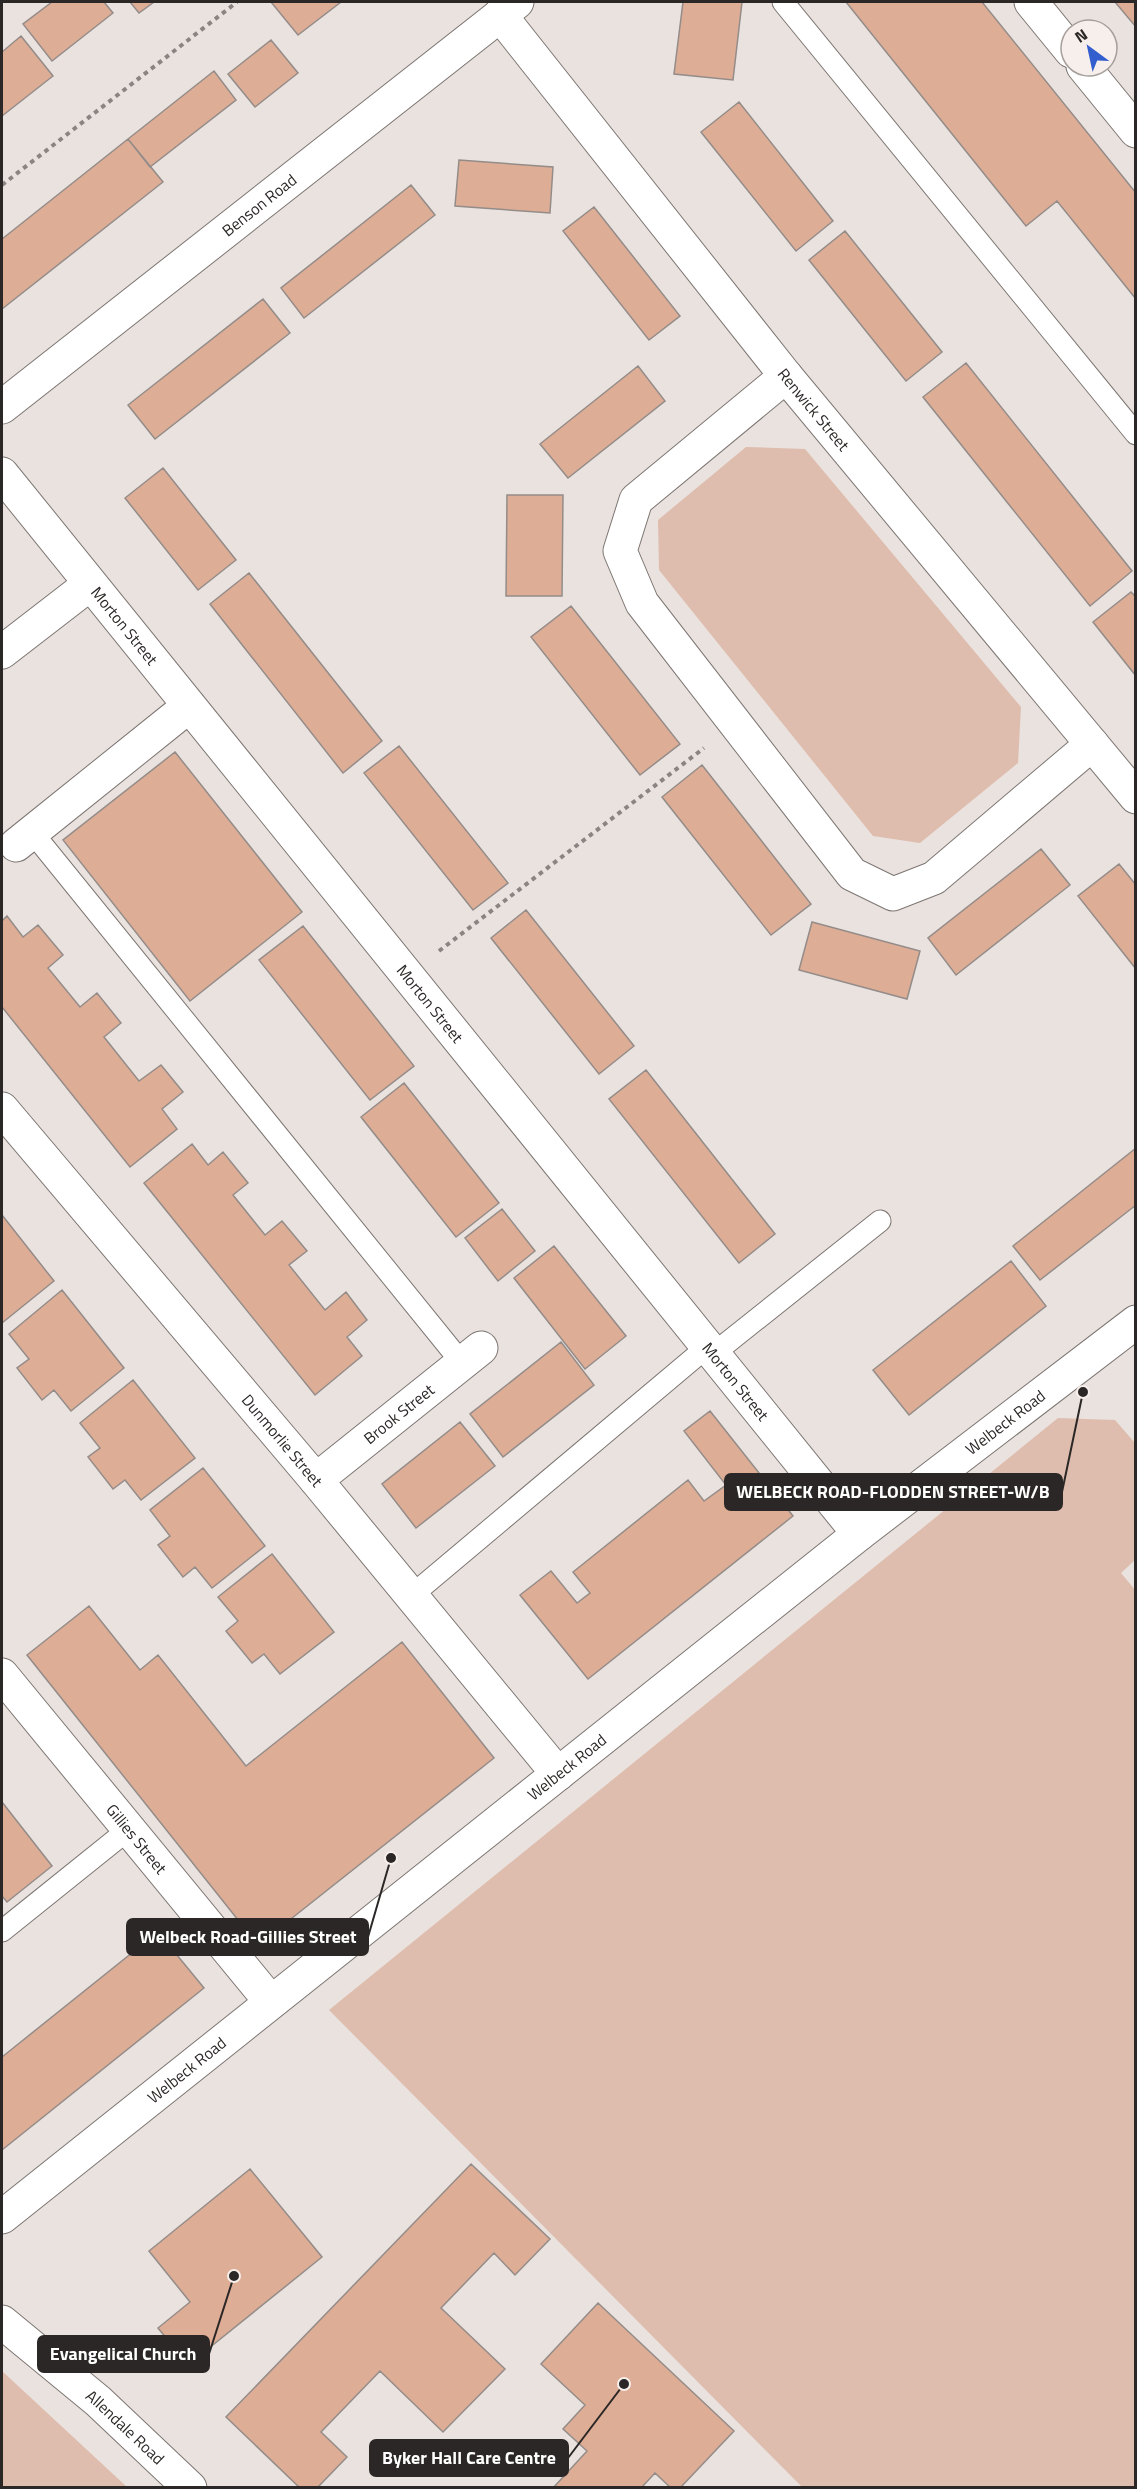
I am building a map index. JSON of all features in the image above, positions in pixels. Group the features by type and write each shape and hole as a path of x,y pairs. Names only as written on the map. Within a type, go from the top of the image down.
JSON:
{"street":[{"path":"1031,2 1059,36"},
{"name":"Renwick Street","path":"509,8 786,376 1136,797"},
{"name":"Benson Road","path":"2,407 509,8"},
{"path":"1093,78 1136,131"},
{"path":"786,376 636,500 620,551 642,603 852,874 893,894 934,878 1092,744"},
{"name":"Morton Street","path":"2,474 859,1534"},
{"path":"2,652 90,584"},
{"path":"24,839 189,706"},
{"name":"Dunmorlie Street","path":"2,1109 316,1479 558,1774"},
{"name":"Welbeck Road","path":"2,2217 859,1534 1136,1322"},
{"name":"Brook Street","path":"316,1479 472,1356"},
{"name":"Gillies Street","path":"2,1675 271,2002"},
{"name":"Allendale Road","path":"2,2322 98,2402 190,2487"}],"lane":[{"path":"783,2 1136,434"},
{"path":"24,839 472,1356"},
{"path":"411,1596 710,1350 880,1221"},
{"path":"2,1931 129,1829"}],"path":[{"path":"2,185 237,2"},
{"path":"407,976 736,724"}],"shaded area":[{"path":"746,447 805,449 1021,707 1018,763 920,843 873,836 659,570 658,520"},
{"path":"1058,1418 1115,1420 1135,1443 1135,1560 1121,1573 1136,1591 1135,2487 802,2487 329,2010"},
{"path":"2,2371 127,2487 2,2487"}],"building":[{"path":"52,2 104,2 113,13 52,61 23,24"},
{"path":"130,2 154,2 139,13"},
{"path":"271,2 341,2 298,35"},
{"path":"683,2 742,2 733,80 674,74"},
{"path":"846,2 982,2 1136,193 1136,299 1057,201 1026,226"},
{"path":"1115,2 1136,2 1136,27"},
{"path":"21,36 53,76 2,116 2,52"},
{"path":"271,40 298,73 255,107 228,74"},
{"path":"214,71 236,100 150,167 128,139"},
{"path":"739,102 833,221 796,251 701,132"},
{"path":"128,139 163,182 2,309 2,239"},
{"path":"459,160 553,167 550,213 455,206"},
{"path":"411,185 435,215 304,318 281,288"},
{"path":"594,207 680,316 649,340 563,231"},
{"path":"845,231 942,352 906,381 809,260"},
{"path":"263,299 290,333 155,439 128,405"},
{"path":"966,363 1132,571 1090,606 923,397"},
{"path":"638,366 665,401 568,478 540,444"},
{"path":"163,468 236,560 198,590 125,498"},
{"path":"507,495 563,495 562,596 506,596"},
{"path":"249,573 382,741 343,773 210,604"},
{"path":"1131,592 1136,597 1136,676 1093,622"},
{"path":"571,606 680,744 640,775 531,637"},
{"path":"399,746 508,883 473,910 364,773"},
{"path":"175,752 302,912 190,1001 63,840"},
{"path":"702,765 811,904 771,935 662,797"},
{"path":"1041,849 1070,885 956,975 928,938"},
{"path":"1119,864 1136,885 1136,969 1078,896"},
{"path":"526,910 634,1046 599,1074 491,938"},
{"path":"7,916 23,937 38,925 63,955 48,968 80,1007 97,993 121,1023 104,1037 139,1081 161,1065 183,1092 162,1109 177,1129 130,1167 2,1007 2,921"},
{"path":"812,922 920,951 907,999 799,970"},
{"path":"303,926 414,1066 370,1100 259,960"},
{"path":"646,1070 775,1234 739,1263 609,1099"},
{"path":"404,1083 499,1203 456,1237 361,1117"},
{"path":"192,1144 208,1165 223,1152 248,1183 233,1195 265,1235 282,1221 307,1251 289,1265 325,1310 346,1292 367,1320 347,1337 362,1356 315,1395 144,1183"},
{"path":"1136,1148 1136,1205 1040,1280 1013,1246"},
{"path":"502,1209 535,1251 498,1281 465,1238"},
{"path":"2,1215 54,1281 2,1323"},
{"path":"554,1246 626,1336 585,1369 514,1278"},
{"path":"1011,1261 1046,1306 909,1415 873,1370"},
{"path":"62,1290 124,1368 71,1411 54,1390 42,1400 17,1368 29,1359 9,1334"},
{"path":"561,1342 594,1385 503,1457 470,1414"},
{"path":"133,1380 195,1458 141,1500 125,1480 113,1489 88,1457 100,1448 80,1423"},
{"path":"710,1411 793,1516 588,1679 520,1595 551,1571 577,1603 590,1593 573,1572 688,1480 704,1501 726,1485 684,1431"},
{"path":"460,1422 495,1466 416,1528 382,1484"},
{"path":"203,1468 265,1546 212,1588 195,1567 183,1577 158,1545 170,1536 150,1510"},
{"path":"272,1554 334,1632 280,1674 264,1654 252,1663 226,1631 238,1621 218,1597"},
{"path":"89,1606 140,1670 158,1655 246,1766 402,1642 494,1758 258,1945 27,1655"},
{"path":"2,1802 52,1866 7,1902 2,1896"},
{"path":"158,1932 204,1988 2,2150 2,2057"},
{"path":"471,2164 550,2239 515,2275 494,2253 441,2308 505,2369 443,2432 380,2371 321,2432 347,2457 317,2488 300,2488 226,2417"},
{"path":"250,2169 322,2257 188,2365 158,2328 190,2302 149,2251"},
{"path":"598,2303 734,2431 680,2488 671,2488 655,2473 641,2488 553,2488 587,2451 563,2429 585,2405 541,2364"}],"place":[{"name":"WELBECK ROAD-FLODDEN STREET-W/B","path":"1083,1392"},
{"name":"Welbeck Road-Gillies Street","path":"391,1858"},
{"name":"Evangelical Church","path":"234,2276"},
{"name":"Byker Hall Care Centre","path":"624,2384"}]}
